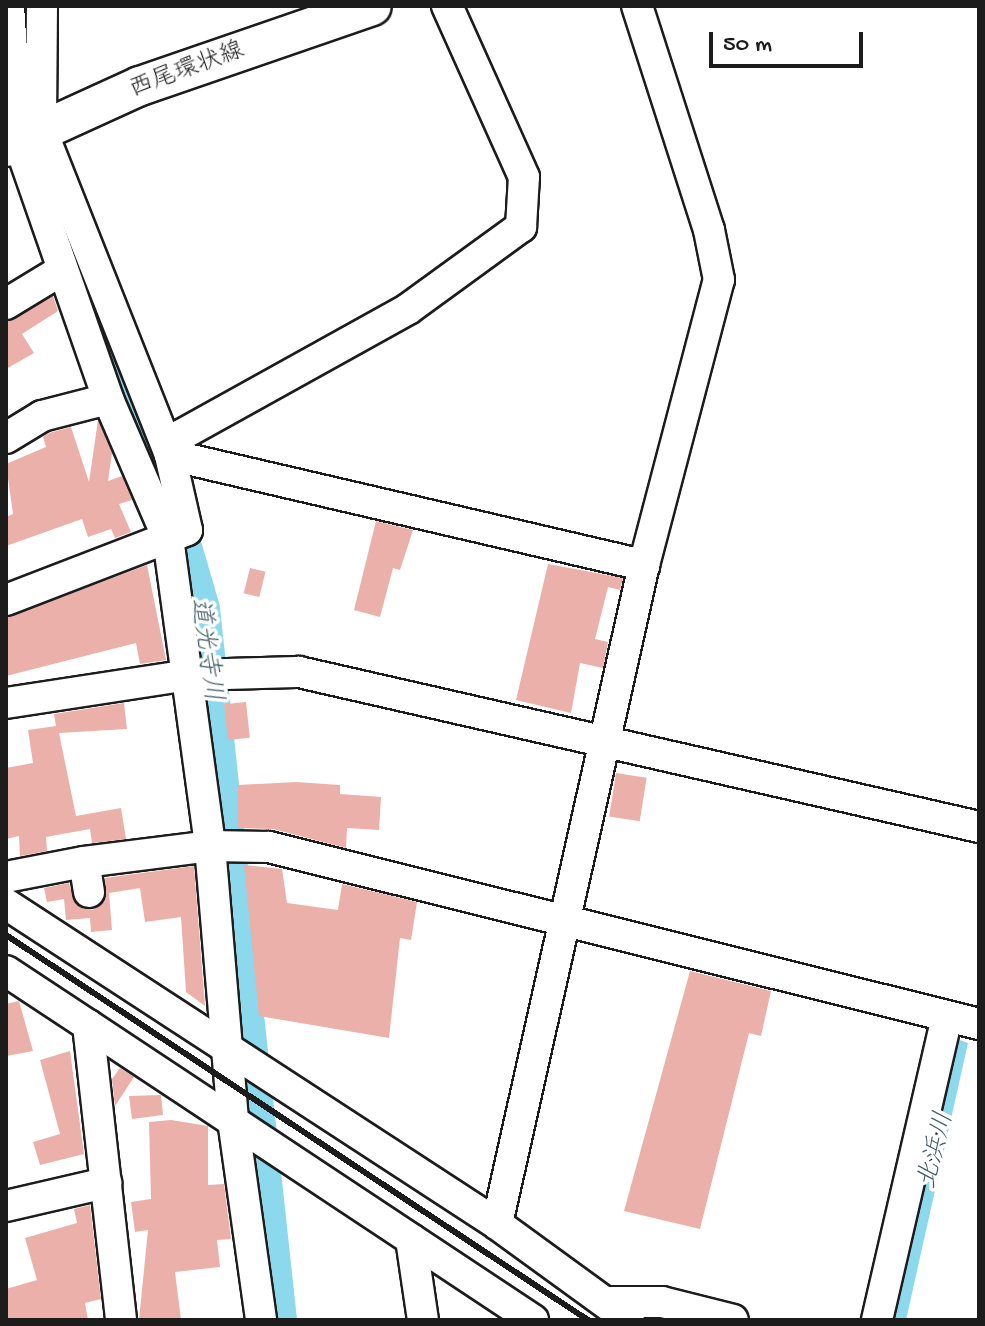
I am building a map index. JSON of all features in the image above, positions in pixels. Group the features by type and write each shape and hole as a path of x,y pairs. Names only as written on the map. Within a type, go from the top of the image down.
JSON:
{"main road":[{"name":"西尾環状線","path":"25,137 140,86 372,6"}],"street":[{"path":"9,6 25,137 62,270 108,399 175,535"},
{"path":"42,6 25,137 170,455 175,535 261,1320"},
{"path":"170,455 181,435 408,309 521,227 524,177 447,6"},
{"path":"497,1224 608,747 644,565 719,280 709,230 637,6"},
{"path":"6,304 62,270"},
{"path":"6,438 42,416 108,399"},
{"path":"170,455 644,565"},
{"path":"6,600 175,535"},
{"path":"6,703 190,675 299,672 608,747 979,827"},
{"path":"6,877 84,862 211,846 269,847 966,1022 877,1320"},
{"path":"84,862 89,892"},
{"path":"6,904 497,1224 621,1311 662,1302 733,1320"},
{"path":"6,971 237,1121 533,1320"},
{"path":"88,1025 121,1320"},
{"path":"6,1206 106,1183"},
{"path":"411,1239 423,1320"}],"water":[{"name":"北浜川","path":"957,1039 968,1043 906,1320 887,1320"}],"building":[{"path":"53,296 58,311 22,334 34,353 6,369 6,322"},
{"path":"98,420 112,453 108,481 122,476 132,500 119,504 131,532 115,538 111,529 88,537 82,519 6,546 6,517 13,514 6,464 46,447 43,437 49,433 71,427 89,482"},
{"path":"376,521 413,530 400,570 393,568 380,617 354,610"},
{"path":"548,564 623,578 620,590 608,587 595,639 608,642 603,668 580,663 571,713 516,700"},
{"path":"147,565 166,660 140,664 136,643 6,676 6,618"},
{"path":"250,568 266,572 259,597 244,593"},
{"path":"246,702 250,738 228,740 224,704"},
{"path":"124,703 127,729 59,733 76,816 121,808 126,839 92,843 90,829 46,837 47,851 20,856 19,836 6,839 6,768 33,763 28,730 56,726 54,714"},
{"path":"616,773 647,778 640,821 609,816"},
{"path":"296,782 340,785 340,794 381,797 379,830 347,828 346,848 273,829 237,828 238,785"},
{"path":"244,865 282,869 287,903 338,910 342,884 417,902 411,940 400,938 389,1038 259,1016"},
{"path":"194,866 205,1006 186,992 181,917 145,922 140,888 109,893 112,930 91,932 90,918 66,920 64,899 47,902 44,888 69,883 76,904 93,910 106,898 105,878"},
{"path":"690,971 771,991 761,1036 749,1033 700,1229 624,1211"},
{"path":"19,1001 33,1051 6,1056 6,1004"},
{"path":"70,1051 84,1154 40,1165 33,1142 60,1134 40,1060"},
{"path":"120,1068 134,1077 115,1106 112,1079"},
{"path":"161,1095 163,1115 132,1119 129,1096"},
{"path":"171,1120 208,1126 208,1185 224,1184 231,1239 217,1240 220,1267 175,1272 181,1320 139,1320 148,1230 135,1232 131,1202 151,1199 149,1122"},
{"path":"90,1205 101,1299 85,1303 88,1320 6,1320 6,1289 37,1280 25,1238 77,1223 74,1209"}],"waterway":[{"name":"道光寺川","path":"85,274 159,461 202,609 279,1320"}],"railway":[{"path":"6,935 588,1320"}]}
